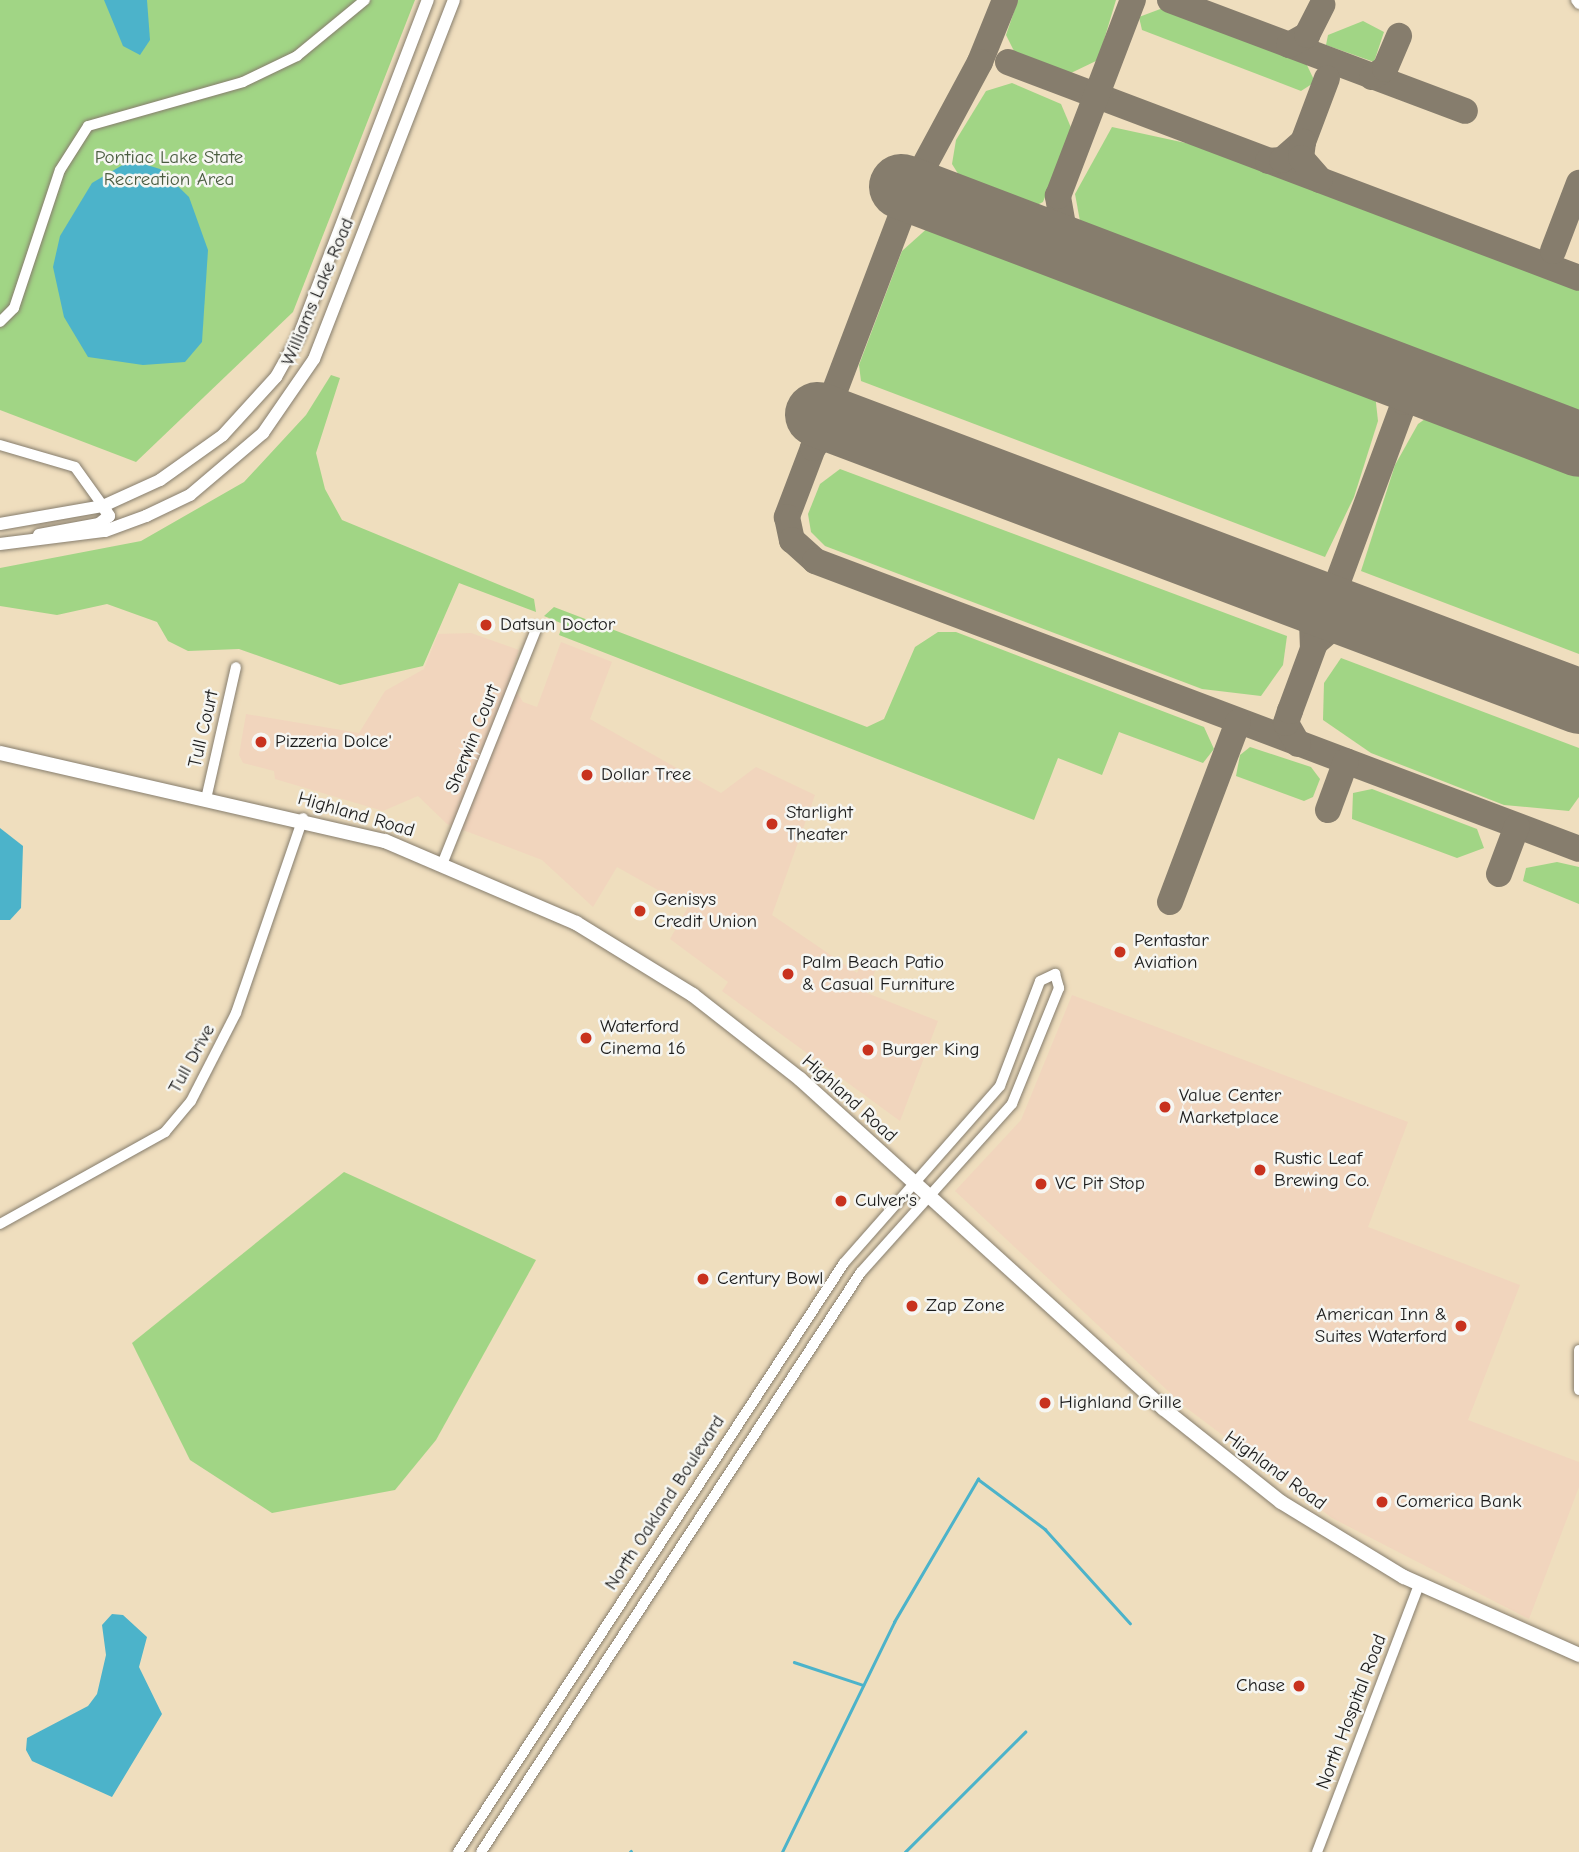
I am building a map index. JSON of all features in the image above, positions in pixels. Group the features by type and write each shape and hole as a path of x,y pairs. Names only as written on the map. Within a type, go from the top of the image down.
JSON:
{"highway":[{"name":"Highland Road","path":"0,753 303,818 443,862 576,923 693,995 800,1079 1222,1457 1320,1528 1419,1585 1579,1655"}],"main road":[{"name":"Williams Lake Road","path":"0,524 103,506 192,461 276,377 298,338 428,0"},
{"name":"Williams Lake Road","path":"0,544 105,531 190,495 232,464 292,398 332,319 454,0"},
{"path":"22,541 99,524 109,516 103,506"},
{"path":"0,532 53,516"}],"street":[{"path":"0,322 15,308 60,170 88,126 243,82 296,55 365,0"},
{"path":"1576,0 1579,4"},
{"path":"0,445 75,467 103,506"},
{"name":"Sherwin Court","path":"443,862 536,629"},
{"name":"Tull Court","path":"206,799 236,667"},
{"name":"Tull Drive","path":"0,1224 165,1132 191,1101 236,1013 303,818"},
{"name":"North Oakland Boulevard","path":"458,1852 838,1272 913,1182 1000,1086 1040,981 1055,974 1059,988 1019,1093 861,1272 481,1852"},
{"path":"1579,1350 1579,1390"},
{"name":"North Hospital Road","path":"1317,1852 1419,1585"}],"shaded area":[{"path":"471,633 519,650 509,679 523,702 537,707 561,642 612,662 590,719 721,793 756,767 815,795 772,915 857,973 862,961 876,968 867,993 938,1021 900,1121 722,991 728,982 670,939 688,907 617,867 593,907 542,860 447,824 418,796 383,811 275,779 274,771 243,763 239,755 246,714 359,733 385,691 424,669 438,634"},
{"path":"1072,995 1408,1122 1368,1227 1520,1285 1468,1420 1579,1462 1579,1487 1529,1619 1332,1518 1184,1406 955,1191 1021,1120"}],"green space":[{"name":"Pontiac Lake State Recreation Area","path":"0,0 415,0 293,312 136,462 0,410"},
{"path":"1018,0 1116,0 1098,60 1071,73 1015,53 1006,35"},
{"path":"1163,8 1306,63 1315,82 1301,91 1142,30 1139,17"},
{"path":"1363,21 1384,32 1374,62 1326,45 1328,35"},
{"path":"1012,83 1061,104 1072,130 1043,202 1029,209 967,188 952,164 956,140 986,91"},
{"path":"1112,127 1195,145 1579,290 1579,417 1093,235 1080,221 1075,194"},
{"path":"931,225 1364,383 1375,394 1378,421 1354,497 1325,557 861,381 859,365 902,251"},
{"path":"331,375 340,378 316,453 325,489 342,520 534,599 536,612 459,583 423,666 340,685 239,649 188,651 168,641 157,622 107,604 57,615 0,606 0,568 141,541 244,482 306,415"},
{"path":"1432,414 1579,468 1579,654 1361,571 1395,465 1418,424"},
{"path":"840,469 1287,636 1283,665 1261,696 1202,689 825,546 811,532 808,514 820,484"},
{"path":"554,607 867,727 884,719 915,647 938,632 956,632 1204,727 1214,749 1203,763 1119,732 1102,775 1058,758 1034,820 559,635 563,624 544,616"},
{"path":"1341,658 1579,748 1579,797 1569,811 1504,805 1371,753 1323,720 1324,683"},
{"path":"1250,747 1311,767 1320,779 1313,797 1304,801 1236,776 1240,755"},
{"path":"1372,789 1477,829 1484,848 1457,858 1352,819 1353,793"},
{"path":"1557,862 1579,867 1579,904 1523,881 1526,868"},
{"path":"344,1172 536,1260 436,1440 395,1490 272,1513 190,1460 132,1343"}],"water":[{"path":"104,0 147,0 150,40 140,55 123,46"},
{"path":"131,160 160,169 189,197 208,250 202,342 185,362 143,365 88,357 64,317 53,267 60,236 92,183"},
{"path":"0,828 23,846 21,908 10,920 0,920"},
{"path":"112,1614 123,1615 147,1637 139,1667 162,1714 112,1797 32,1761 26,1750 27,1738 88,1706 97,1694 106,1655 102,1625"}],"waterway":[{"path":"782,1852 894,1622 978,1479 1045,1529 1130,1623"},
{"path":"794,1662 863,1685"},
{"path":"905,1852 1025,1732"}],"taxiway":[{"path":"1005,0 980,62 911,190 787,517 792,540 815,561 1579,849"},
{"path":"1088,257 1064,231 1058,196 1133,0"},
{"path":"1170,0 1465,111"},
{"path":"1289,45 1307,35 1322,5"},
{"path":"1372,77 1385,69 1399,36"},
{"path":"1008,62 1579,278"},
{"path":"1303,142 1327,78"},
{"path":"1268,161 1282,160 1303,142 1301,158 1320,180"},
{"path":"1553,251 1579,183"},
{"path":"1392,373 1404,402"},
{"path":"1298,744 1286,723 1404,402 1433,388"},
{"path":"813,448 823,435 856,429"},
{"path":"1287,591 1312,621 1313,647"},
{"path":"1315,643 1336,625 1368,622"},
{"path":"1170,902 1238,722"},
{"path":"1328,810 1346,761"},
{"path":"1499,874 1517,826"}],"runway":[{"path":"901,186 1579,444"},
{"path":"817,414 1579,701"}],"place":[{"name":"Datsun Doctor","path":"486,625"},
{"name":"Pizzeria Dolce'","path":"261,742"},
{"name":"Dollar Tree","path":"587,775"},
{"name":"Starlight Theater","path":"772,824"},
{"name":"Genisys Credit Union","path":"640,911"},
{"name":"Pentastar Aviation","path":"1120,952"},
{"name":"Palm Beach Patio & Casual Furniture","path":"788,974"},
{"name":"Waterford Cinema 16","path":"586,1038"},
{"name":"Burger King","path":"868,1050"},
{"name":"Value Center Marketplace","path":"1165,1107"},
{"name":"Rustic Leaf Brewing Co.","path":"1260,1170"},
{"name":"VC Pit Stop","path":"1041,1184"},
{"name":"Culver's","path":"841,1201"},
{"name":"Century Bowl","path":"703,1279"},
{"name":"Zap Zone","path":"912,1306"},
{"name":"American Inn & Suites Waterford","path":"1461,1326"},
{"name":"Highland Grille","path":"1045,1403"},
{"name":"Comerica Bank","path":"1382,1502"},
{"name":"Chase","path":"1299,1686"}]}
